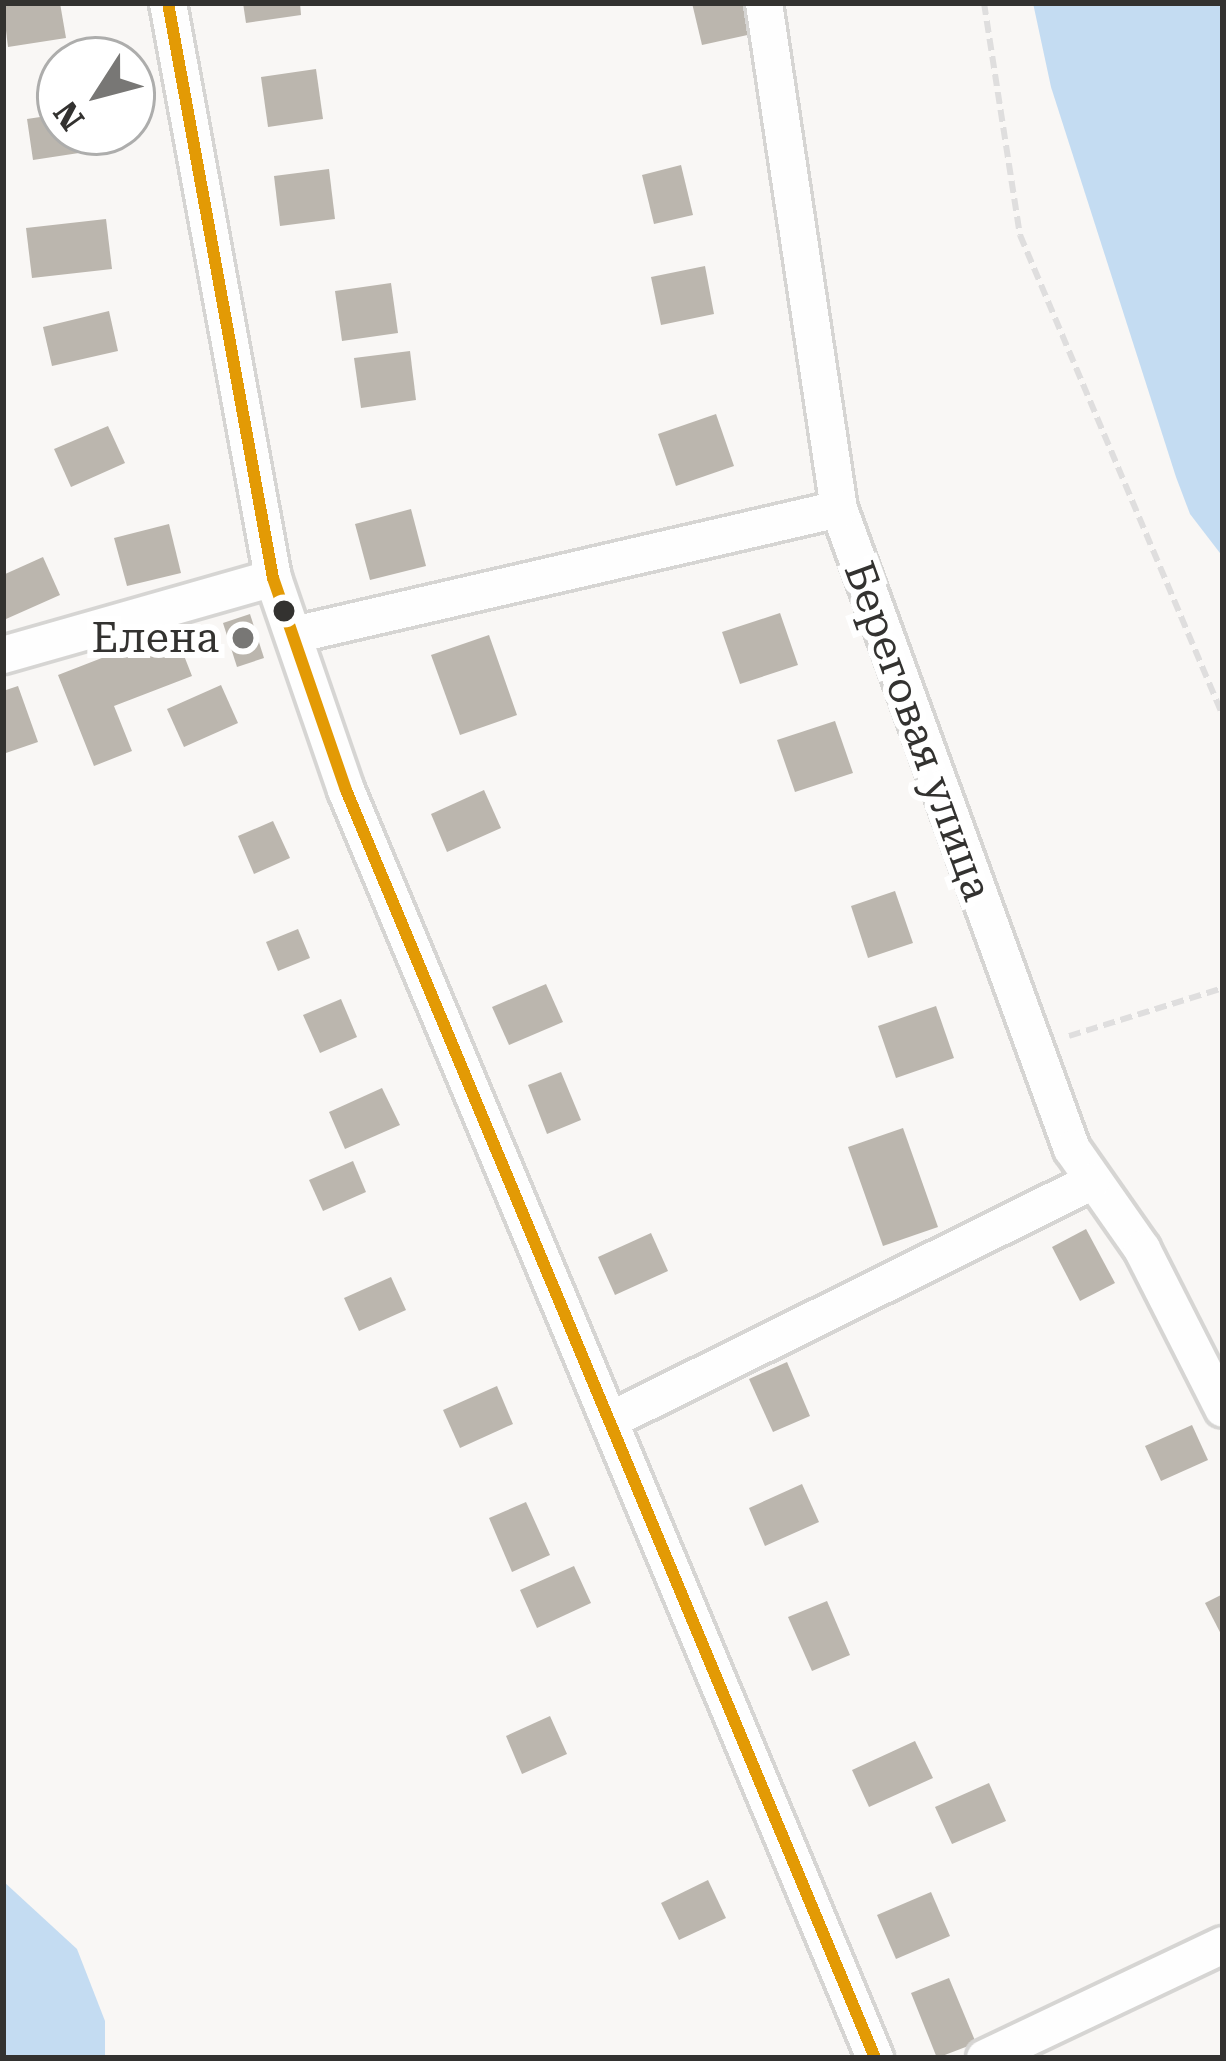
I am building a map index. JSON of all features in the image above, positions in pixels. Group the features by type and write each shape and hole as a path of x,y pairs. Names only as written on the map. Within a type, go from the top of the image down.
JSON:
{"street":[{"path":"168,3 273,578 346,790 875,2058"},
{"name":"Береговая улица","path":"764,3 839,509 1032,1048 1091,1182 1142,1249 1223,1409"},
{"path":"294,635 839,509"},
{"path":"3,655 273,578"},
{"path":"611,1420 1091,1182"},
{"path":"985,2058 1223,1945"}],"path":[{"path":"984,3 1020,236 1223,716"},
{"path":"1032,1048 1223,988"}],"water":[{"path":"1033,3 1223,3 1223,557 1190,514 1176,477 1051,87"},
{"path":"3,1881 77,1949 105,2021 105,2058 3,2058"}],"building":[{"path":"60,3 66,36 36,36 36,43 8,47 3,6"},
{"path":"243,3 300,3 301,15 246,23"},
{"path":"692,3 744,3 752,34 702,45"},
{"path":"316,69 323,119 268,127 261,77"},
{"path":"36,118 36,156 59,156 33,160 27,119"},
{"path":"681,165 693,215 654,224 642,175"},
{"path":"329,169 335,219 280,226 274,176"},
{"path":"106,219 112,269 32,278 26,228"},
{"path":"705,266 714,314 661,325 651,277"},
{"path":"391,283 398,333 342,341 335,291"},
{"path":"109,311 118,351 52,366 43,327"},
{"path":"410,351 416,400 361,408 354,358"},
{"path":"716,414 734,466 676,486 658,434"},
{"path":"108,426 125,463 71,487 54,449"},
{"path":"411,509 426,566 370,580 355,524"},
{"path":"169,524 181,573 127,586 114,538"},
{"path":"43,557 60,595 6,619 3,575"},
{"path":"780,613 798,665 740,684 722,632"},
{"name":"Елена","path":"250,614 264,658 237,667 223,623"},
{"path":"174,630 192,676 114,706 132,751 94,766 58,675"},
{"path":"489,635 517,715 460,735 431,655"},
{"path":"221,685 238,723 184,747 167,709"},
{"path":"18,686 38,742 3,754 3,691"},
{"path":"835,721 853,773 795,792 777,740"},
{"path":"484,790 501,828 447,852 431,814"},
{"path":"273,821 290,858 254,874 238,836"},
{"path":"895,891 913,943 868,958 851,906"},
{"path":"298,929 310,958 278,971 266,942"},
{"path":"546,984 563,1022 509,1045 492,1007"},
{"path":"341,999 357,1037 320,1053 303,1015"},
{"path":"936,1006 954,1058 896,1078 878,1026"},
{"path":"561,1072 581,1120 547,1134 528,1085"},
{"path":"382,1088 400,1125 345,1149 329,1112"},
{"path":"903,1128 938,1227 883,1246 848,1147"},
{"path":"353,1161 366,1192 323,1211 309,1180"},
{"path":"1086,1229 1115,1283 1080,1301 1052,1247"},
{"path":"651,1233 668,1271 615,1295 598,1257"},
{"path":"391,1277 406,1310 359,1331 344,1298"},
{"path":"787,1362 810,1416 773,1432 749,1379"},
{"path":"497,1386 513,1424 460,1448 443,1410"},
{"path":"1192,1425 1208,1460 1161,1481 1145,1446"},
{"path":"802,1484 819,1522 765,1546 749,1508"},
{"path":"526,1502 550,1555 512,1572 489,1518"},
{"path":"574,1566 591,1603 537,1628 520,1590"},
{"path":"1223,1594 1223,1638 1205,1603"},
{"path":"827,1601 850,1655 812,1671 788,1617"},
{"path":"550,1716 567,1754 522,1774 506,1736"},
{"path":"915,1741 933,1778 869,1807 852,1770"},
{"path":"989,1783 1006,1821 952,1844 935,1807"},
{"path":"708,1880 726,1918 679,1940 661,1903"},
{"path":"931,1892 950,1936 896,1959 877,1915"},
{"path":"949,1978 976,2043 937,2058 911,1993"}],"transit line":[{"path":"168,3 273,578 346,790 875,2058"}],"place":[{"name":"Елена","path":"243,638"}]}
